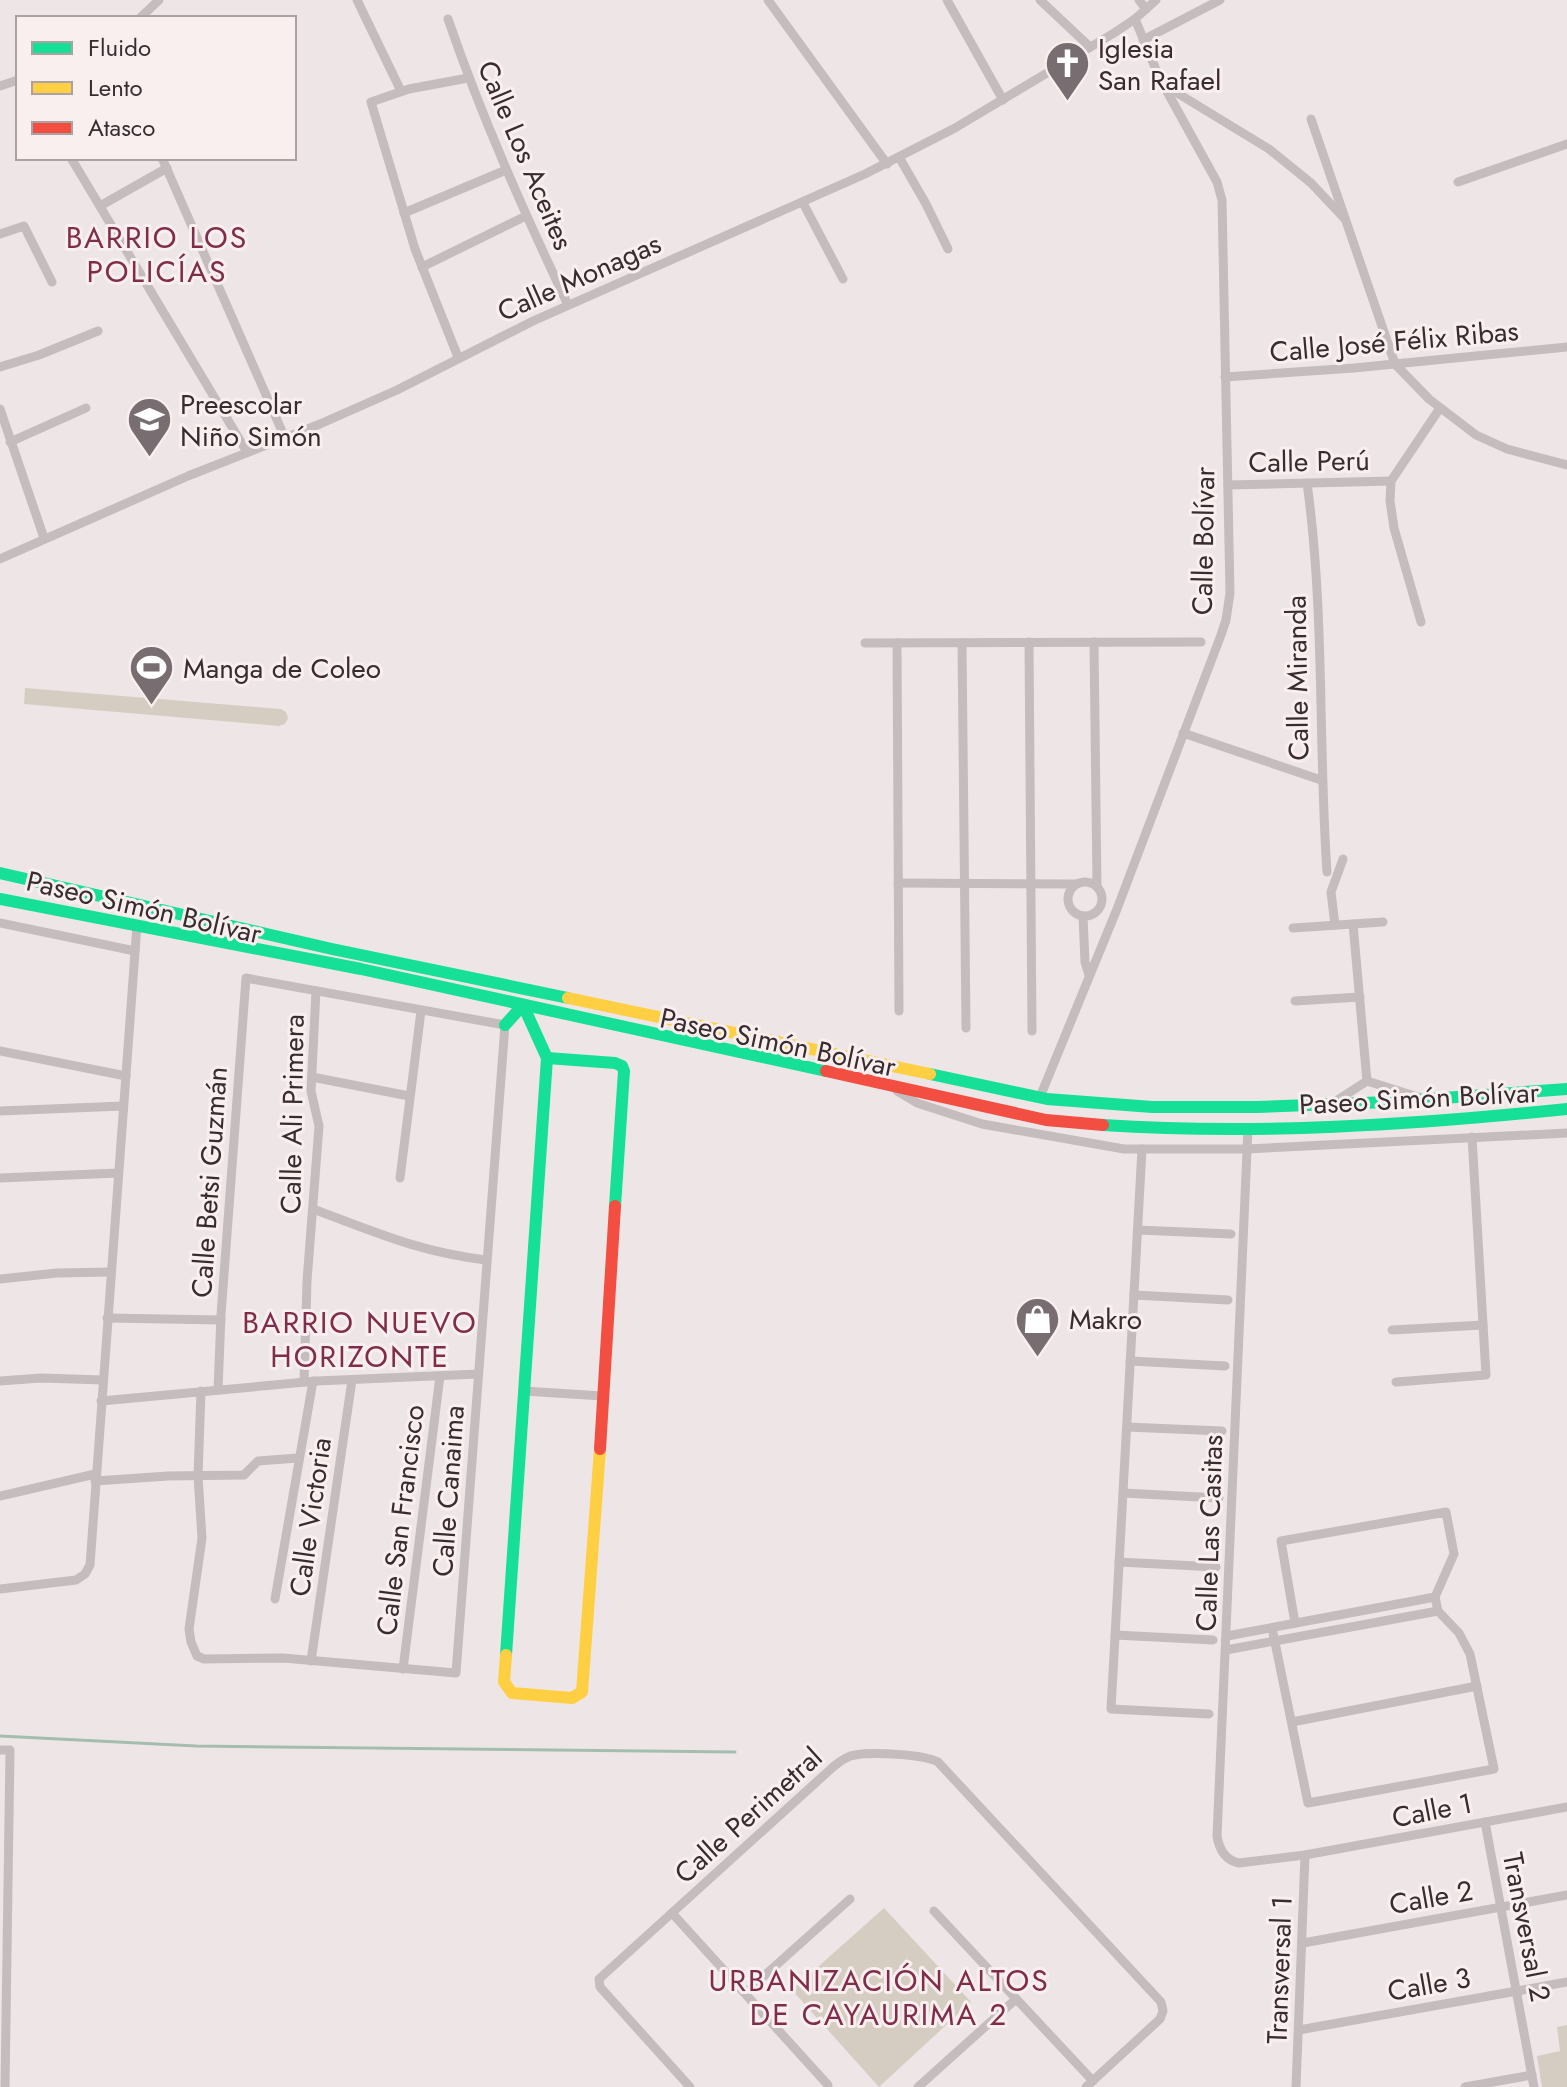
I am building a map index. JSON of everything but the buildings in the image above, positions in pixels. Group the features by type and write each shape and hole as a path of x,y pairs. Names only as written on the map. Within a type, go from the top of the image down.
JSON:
{"main road":[{"name":"Paseo Simón Bolívar","path":"0,873 172,914 526,989 1040,1097 1105,1107 1163,1109 1332,1104 1567,1089"},
{"name":"Paseo Simón Bolívar","path":"0,899 361,969 891,1087 1033,1117 1089,1125 1139,1129 1384,1125 1567,1109"},
{"path":"505,1025 523,1005 526,989"},
{"path":"523,1005 547,1058 504,1682 512,1693 572,1698 579,1696 583,1688 624,1069 615,1063 547,1058"},
{"path":"1033,1117 1040,1097"}],"street":[{"path":"142,16 159,0"},
{"path":"357,0 401,91"},
{"path":"768,0 887,164"},
{"path":"947,0 1003,100"},
{"path":"1040,0 1090,47"},
{"path":"1139,0 1146,9"},
{"name":"Calle Monagas","path":"0,559 397,390 568,305 887,164 1003,100 1090,47 1135,19 1156,0"},
{"path":"1143,40 1220,0"},
{"name":"Calle Los Aceites","path":"448,19 468,78 506,170 568,305"},
{"name":"Calle Bolívar","path":"1040,1097 1226,620 1230,593 1222,200 1217,182 1163,84 1135,19"},
{"path":"458,357 422,267 371,102 401,91 468,78"},
{"path":"1163,84 1269,149 1311,183 1346,220"},
{"path":"1311,119 1395,364 1462,426 1493,443 1567,465"},
{"path":"1458,182 1567,144"},
{"path":"899,157 948,249"},
{"path":"72,160 247,452"},
{"path":"163,160 285,438"},
{"path":"100,206 167,168"},
{"path":"404,213 506,170"},
{"path":"803,203 843,279"},
{"path":"422,267 526,216"},
{"path":"0,234 24,226 52,282"},
{"path":"0,367 98,331"},
{"name":"Calle José Félix Ribas","path":"1225,377 1567,347"},
{"path":"10,442 86,408"},
{"path":"1421,622 1394,528 1391,481 1440,408"},
{"path":"0,409 44,538"},
{"name":"Calle Perú","path":"1228,485 1391,481"},
{"name":"Calle Miranda","path":"1307,483 1318,591 1321,780 1327,872"},
{"path":"1029,642 1032,1031"},
{"path":"1094,642 1097,886"},
{"path":"865,643 1201,642"},
{"path":"897,643 899,1011"},
{"path":"962,643 966,1028"},
{"path":"1183,733 1321,780"},
{"path":"1335,925 1331,892 1343,859"},
{"path":"898,883 1075,884 1089,881 1102,893 1101,906 1094,913 1083,916 1073,912 1068,904 1068,895 1075,884"},
{"path":"1083,916 1085,962 1089,975"},
{"path":"1293,928 1383,922"},
{"name":"Paseo Simón Bolívar","path":"0,923 135,951"},
{"path":"1353,924 1367,1081"},
{"path":"0,1589 76,1580 85,1574 91,1556 137,925"},
{"name":"Calle Betsi Guzmán","path":"218,1390 246,978 316,991"},
{"path":"316,991 505,1025"},
{"name":"Calle Ali Primera","path":"275,1599 308,1381 313,1209 319,1126 312,1097 316,991"},
{"path":"1295,1001 1360,997"},
{"path":"400,1178 421,1011"},
{"name":"Calle Canaima","path":"403,1669 456,1673 505,1025"},
{"path":"0,1051 126,1076"},
{"path":"312,1077 409,1096"},
{"path":"1367,1081 1429,1100"},
{"path":"1332,1104 1367,1081"},
{"name":"Paseo Simón Bolívar","path":"891,1087 917,1103 982,1124 1085,1144 1142,1149 1247,1149 1567,1133"},
{"path":"0,1111 123,1106"},
{"name":"Calle Las Casitas","path":"1248,1128 1217,1836 1229,1860 1239,1863 1305,1855"},
{"path":"1396,1382 1486,1375 1472,1137"},
{"path":"1142,1149 1111,1709 1209,1714"},
{"path":"0,1178 118,1173"},
{"path":"313,1209 405,1245 451,1256 486,1260"},
{"path":"1138,1230 1231,1234"},
{"path":"0,1279 57,1273 111,1272"},
{"path":"1134,1295 1228,1300"},
{"path":"107,1318 221,1320"},
{"path":"1392,1330 1483,1325"},
{"path":"1130,1361 1225,1366"},
{"path":"101,1401 308,1381 478,1374"},
{"name":"Calle San Francisco","path":"403,1669 440,1376"},
{"path":"0,1381 41,1378 103,1380"},
{"name":"Calle Victoria","path":"311,1661 352,1380"},
{"path":"201,1391 198,1476 202,1538 189,1629 194,1652 204,1659 267,1658 403,1669"},
{"path":"523,1391 603,1396"},
{"path":"1127,1427 1222,1431"},
{"path":"0,1496 95,1478 244,1475 258,1461 298,1458"},
{"path":"1123,1493 1219,1498"},
{"path":"1272,1628 1308,1803 1494,1769 1464,1641 1438,1611 1435,1597 1454,1554 1446,1512 1281,1541 1295,1623"},
{"path":"1119,1562 1216,1567"},
{"path":"1227,1636 1435,1597"},
{"path":"1226,1650 1438,1611"},
{"path":"1115,1635 1213,1640"},
{"path":"1292,1722 1477,1686"},
{"path":"5,1750 5,2087"},
{"name":"Calle Perimetral","path":"690,2087 598,1983 601,1977 845,1758 858,1754 935,1760 1161,2002 1163,2011 1160,2019 1090,2084"},
{"name":"Calle 1","path":"1305,1855 1567,1807"},
{"name":"Transversal 2","path":"1485,1822 1534,2087"},
{"name":"Transversal 1","path":"1296,2087 1305,1855"},
{"name":"Calle 2","path":"1303,1943 1567,1895"},
{"path":"745,1993 850,1899"},
{"path":"934,1911 1090,2084"},
{"path":"672,1913 828,2085"},
{"name":"Calle 3","path":"1299,2030 1567,1982"},
{"path":"918,2087 1016,1999"},
{"path":"1465,2087 1532,2075"}],"shaded area":[{"name":"Manga de Coleo","path":"25,688 281,709 288,718 285,724 279,726 24,704"},
{"path":"884,1908 971,2002 879,2087 792,1990"},
{"path":"1567,2025 1567,2087 1542,2087 1537,2056 1560,2051 1557,2027"}],"waterway":[{"path":"0,1736 196,1746 735,1752"}],"traffic: fast":[{"path":"0,873 332,949 568,998"},
{"path":"0,899 361,969 826,1071"},
{"path":"505,1025 523,1005 547,1058 506,1655"},
{"path":"547,1058 622,1066 615,1206"},
{"path":"930,1074 1047,1099 1152,1107 1388,1102 1567,1089"},
{"path":"1103,1125 1277,1129 1451,1120 1567,1109"}],"traffic: slow":[{"path":"568,998 930,1074"},
{"path":"506,1655 504,1682 512,1693 572,1698 582,1692 600,1449"}],"traffic: jam":[{"path":"826,1071 1046,1120 1103,1125"},
{"path":"600,1449 615,1206"}],"place":[{"name":"Iglesia San Rafael","path":"1067,103"},
{"name":"Preescolar Niño Simón","path":"149,459"},
{"name":"Manga de Coleo","path":"152,707"},
{"name":"Makro","path":"1038,1358"}],"district":[{"name":"BARRIO LOS POLICÍAS","path":"157,255"},
{"name":"BARRIO NUEVO HORIZONTE","path":"360,1340"},
{"name":"URBANIZACIÓN ALTOS DE CAYAURIMA 2","path":"879,1998"}]}
